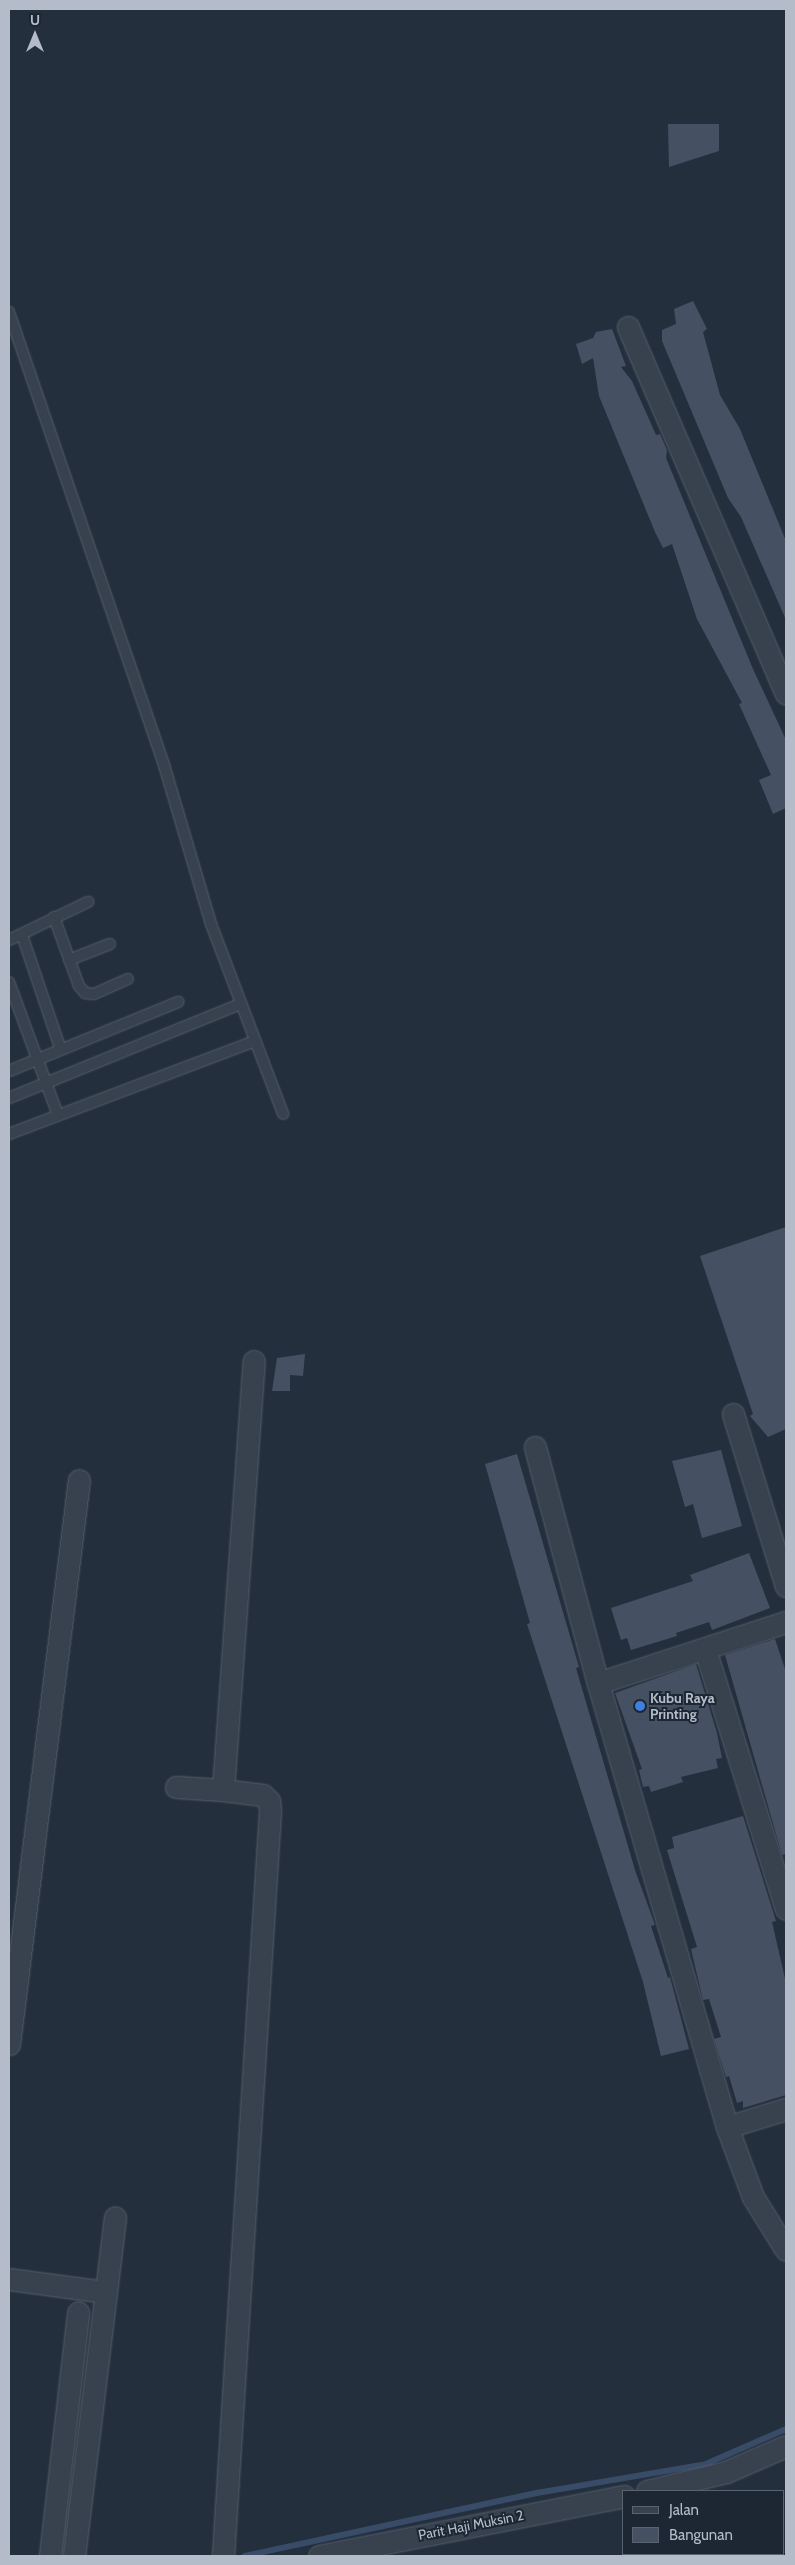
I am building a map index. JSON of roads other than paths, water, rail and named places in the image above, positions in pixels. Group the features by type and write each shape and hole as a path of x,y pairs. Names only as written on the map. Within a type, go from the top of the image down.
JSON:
{"street":[{"path":"628,327 786,693"},
{"path":"223,1790 254,1360"},
{"path":"733,1414 786,1586"},
{"path":"535,1447 598,1683 727,2127 753,2197 786,2250"},
{"path":"9,2044 79,1480"},
{"path":"598,1683 786,1622"},
{"path":"705,1649 786,1909"},
{"path":"176,1787 263,1795 269,1801 270,1810 222,2556"},
{"path":"727,2127 786,2109"},
{"path":"74,2556 114,2217"},
{"path":"9,2279 105,2292"},
{"path":"50,2556 78,2312"},
{"path":"651,2490 726,2472 786,2446"},
{"name":"Parit Haji Muksin 2","path":"319,2556 622,2496"}],"lane":[{"path":"9,312 164,765 211,924 283,1114"},
{"path":"9,940 88,902"},
{"path":"54,917 79,986 85,993 94,994 128,979"},
{"path":"22,935 62,1050"},
{"path":"69,960 110,944"},
{"path":"9,982 58,1115"},
{"path":"9,1059 11,1070 178,1002"},
{"path":"9,1098 240,1004"},
{"path":"9,1134 255,1041"}],"waterway":[{"path":"245,2556 537,2493 706,2464 786,2429"}],"place":[{"name":"Kubu Raya Printing","path":"640,1706"}]}
